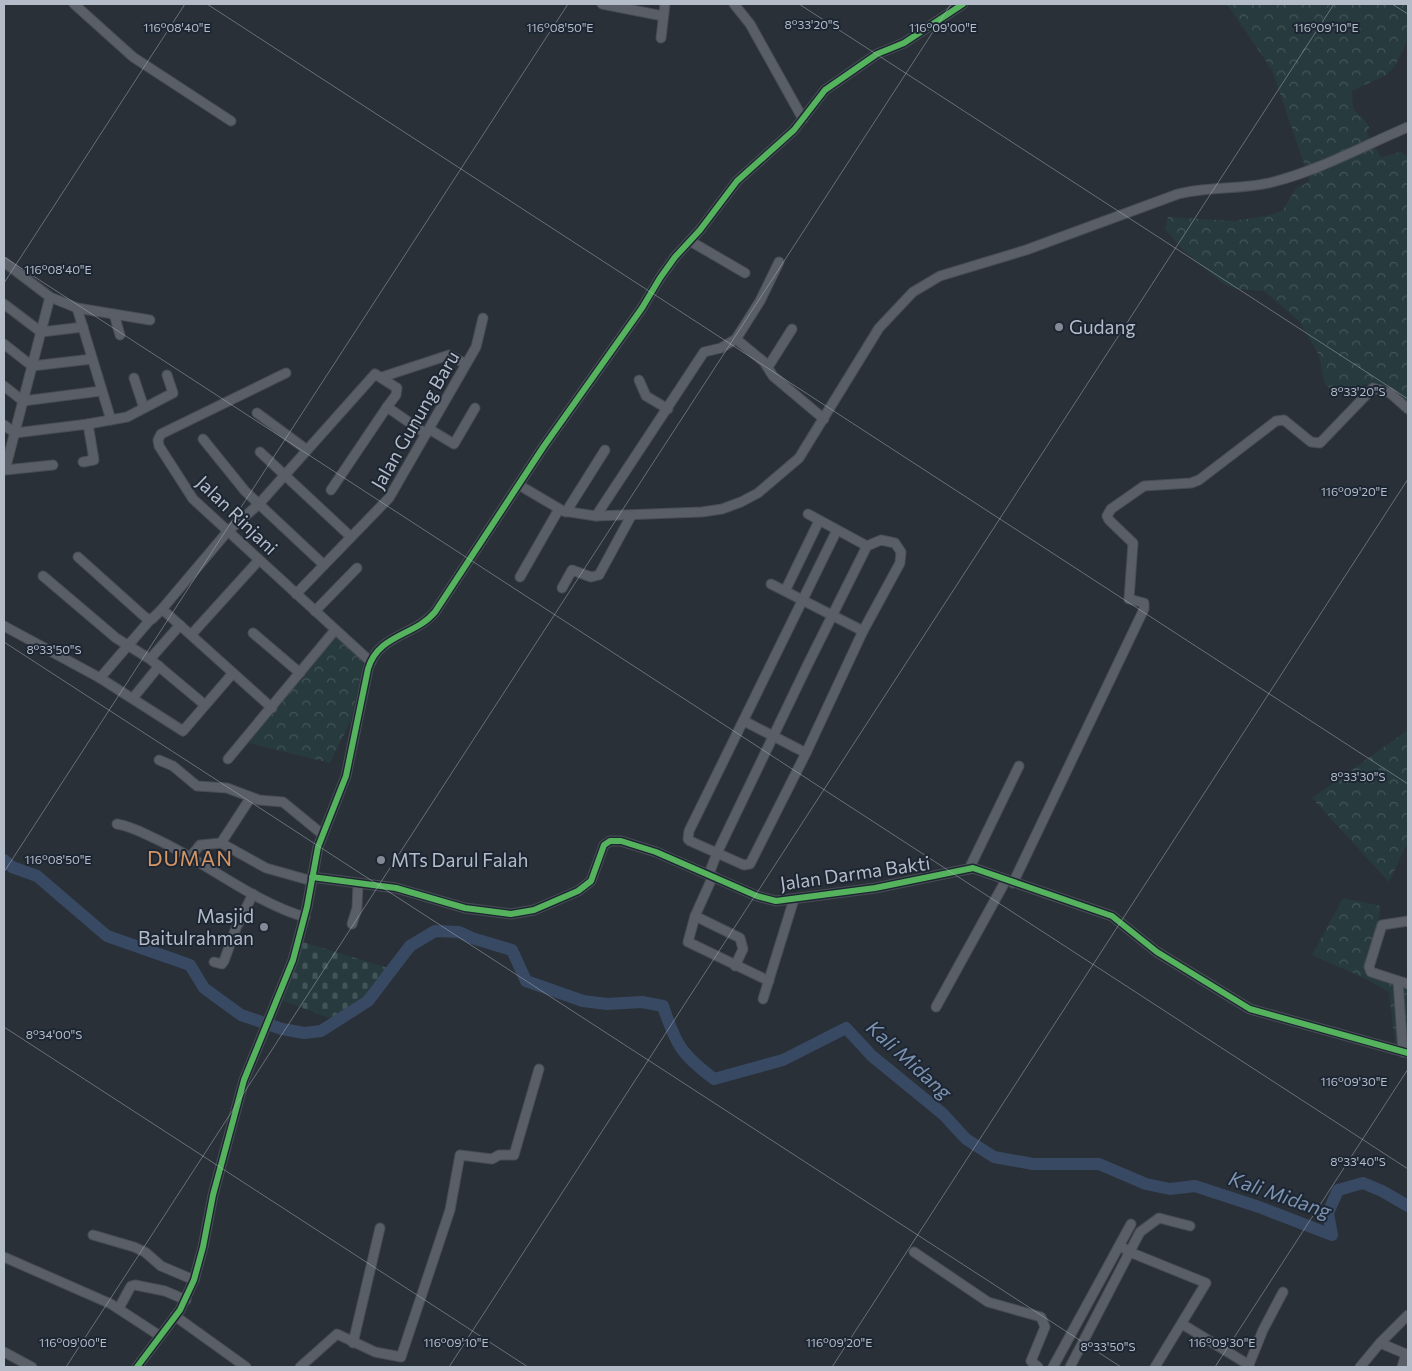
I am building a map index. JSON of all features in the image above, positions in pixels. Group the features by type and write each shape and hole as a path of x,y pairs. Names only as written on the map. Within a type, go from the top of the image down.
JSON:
{"street":[{"path":"74,4 132,57 231,121"},
{"path":"602,4 663,16"},
{"path":"661,38 665,4"},
{"path":"734,4 750,24 802,117"},
{"path":"137,1367 186,1300 194,1280 204,1247 213,1195 242,1086 270,1021 293,960 305,917 322,834 342,789 371,662 389,640 423,623 435,612 607,355 642,308 665,270 737,181 794,130 802,117 825,90 877,54 904,43 963,4"},
{"path":"519,485 563,510 596,516 631,516 712,511 750,498 799,458 879,328 908,296 940,276 1034,247 1178,194 1198,190 1253,186 1301,173 1408,128"},
{"path":"690,241 745,273"},
{"path":"4,262 50,297 77,308 150,320"},
{"path":"596,516 704,352 721,348 736,339 760,301 779,262"},
{"path":"50,297 5,470 53,465"},
{"path":"4,304 41,332 83,327"},
{"path":"77,308 111,420"},
{"path":"114,314 120,335"},
{"name":"Jalan Gunung Baru","path":"296,594 389,498 478,343 482,318"},
{"path":"768,367 792,329"},
{"path":"736,339 768,367 773,376 824,419"},
{"path":"4,344 32,366 92,359"},
{"path":"382,377 449,355 466,364"},
{"name":"Jalan Rinjani","path":"286,373 161,434 158,440 159,446 193,499 371,662"},
{"path":"100,678 126,646 162,609 228,530 259,504 374,374 378,374 397,388 396,395 331,490"},
{"path":"4,425 15,433 127,417 172,393 167,375"},
{"path":"134,378 144,408"},
{"path":"639,380 646,396 668,409"},
{"path":"4,386 23,401 101,391"},
{"path":"936,1007 1009,882 1144,608 1144,603 1129,600 1133,543 1109,520 1107,516 1110,509 1144,486 1191,483 1199,480 1276,421 1284,420 1311,442 1320,442 1373,388 1390,394 1408,409"},
{"path":"387,407 427,432 454,444 475,408"},
{"path":"257,413 307,450"},
{"path":"83,462 94,460 88,424"},
{"path":"203,439 245,491 324,564"},
{"path":"520,577 563,510 605,450"},
{"path":"260,452 350,537"},
{"path":"808,514 867,546"},
{"path":"562,588 572,570 591,577 599,575 631,516"},
{"path":"785,592 819,520"},
{"path":"769,981 688,942 695,916 711,875 717,853 867,546 875,541 890,540 898,546 901,552 900,563 863,631 806,753 750,864 744,866 717,853 690,841 687,836 837,530"},
{"path":"78,557 150,620"},
{"path":"191,635 259,560"},
{"path":"316,611 357,568"},
{"path":"43,576 126,646 150,658 205,705"},
{"path":"771,584 863,631"},
{"path":"162,609 272,708"},
{"path":"150,658 180,625"},
{"path":"4,626 100,678 183,731 233,673"},
{"path":"228,759 335,630"},
{"path":"253,633 300,673"},
{"path":"132,698 159,666"},
{"path":"744,721 806,753"},
{"path":"159,760 173,766 197,786 231,789 251,797 287,804 322,834"},
{"path":"969,869 1019,766"},
{"path":"190,856 200,845 221,843 251,797"},
{"path":"116,824 137,829 190,856 254,894 305,917"},
{"name":"Jalan Darma Bakti","path":"221,843 266,868 312,879 396,888 471,909 506,914 521,913 572,893 591,881 604,845 610,841 646,848 770,900 794,899 875,888 969,869 982,871 1009,882 1112,916 1157,952 1250,1010 1405,1052"},
{"path":"352,924 356,908 358,884"},
{"path":"214,962 224,962 236,928 254,894"},
{"path":"763,999 794,899"},
{"path":"695,916 740,938 743,949 735,966"},
{"path":"1408,920 1382,925 1369,967 1371,972 1408,984"},
{"path":"1398,981 1405,1052"},
{"path":"300,1367 334,1335 341,1335 353,1343 375,1352 401,1357 450,1210 460,1155 492,1159 497,1155 514,1156 539,1069"},
{"path":"1070,1367 1110,1285 1140,1232 1156,1220 1164,1218 1190,1226"},
{"path":"1053,1367 1131,1224"},
{"path":"353,1343 380,1228"},
{"path":"92,1235 134,1247 145,1252 161,1266 194,1280"},
{"path":"1120,1246 1130,1252 1206,1283 1155,1367"},
{"path":"914,1252 988,1302 1041,1317 1045,1327 1031,1361 1038,1367"},
{"path":"4,1257 118,1308 160,1336"},
{"path":"118,1308 131,1286 135,1285 164,1291 186,1300"},
{"path":"1182,1324 1248,1366 1262,1330 1283,1292"},
{"path":"1360,1367 1380,1343 1408,1315"},
{"path":"175,1316 246,1367"},
{"path":"1380,1343 1406,1354 1402,1367"},
{"path":"4,1352 32,1367"}],"green space":[{"path":"1227,4 1408,4 1408,39 1395,66 1386,75 1352,91 1352,100 1354,110 1369,127 1367,133 1381,157 1400,152 1408,156 1408,404 1393,389 1365,384 1342,396 1325,385 1319,355 1299,321 1264,291 1237,289 1224,284 1183,250 1165,229 1168,217 1234,221 1271,215 1283,210 1296,189 1310,181 1272,70"},
{"path":"338,633 364,659 351,720 330,763 249,743"},
{"path":"1408,730 1408,842 1389,882 1312,798"},
{"path":"1343,898 1381,906 1368,973 1408,983 1408,1048 1395,1044 1389,992 1366,979 1312,955"},
{"path":"303,942 388,968 365,999 332,1019 281,1000"}],"waterway":[{"name":"Kali Midang","path":"4,860 12,867 37,876 107,936 190,965 204,988 241,1015 282,1029 304,1033 321,1031 368,1001 410,946 435,931 459,932 472,938 512,950 526,981 583,1001 607,1004 642,1002 663,1006 681,1048 694,1063 714,1079 783,1060 846,1028 872,1056 943,1114 966,1139 994,1157 1033,1164 1099,1164 1146,1184 1170,1189 1195,1186 1259,1207 1332,1235 1328,1213 1338,1190 1363,1183 1382,1191 1408,1206"}],"cycle path":[{"path":"137,1367 180,1310 194,1280 203,1247 213,1195 244,1080 293,960 307,907 318,847 346,776 368,669 373,657 388,642 418,626 435,612 544,446 642,308 660,278 737,181 794,130 825,90 877,54 904,43 963,4"},
{"path":"312,877 396,888 465,908 511,914 534,910 578,891 591,881 604,845 610,841 621,841 656,852 757,896 776,901 875,888 973,868 1112,916 1157,952 1250,1009 1408,1053"}],"place":[{"name":"Gudang","path":"1059,327"},
{"name":"MTs Darul Falah","path":"381,860"},
{"name":"Masjid Baitulrahman","path":"264,927"}],"district":[{"name":"DUMAN","path":"190,859"}]}
